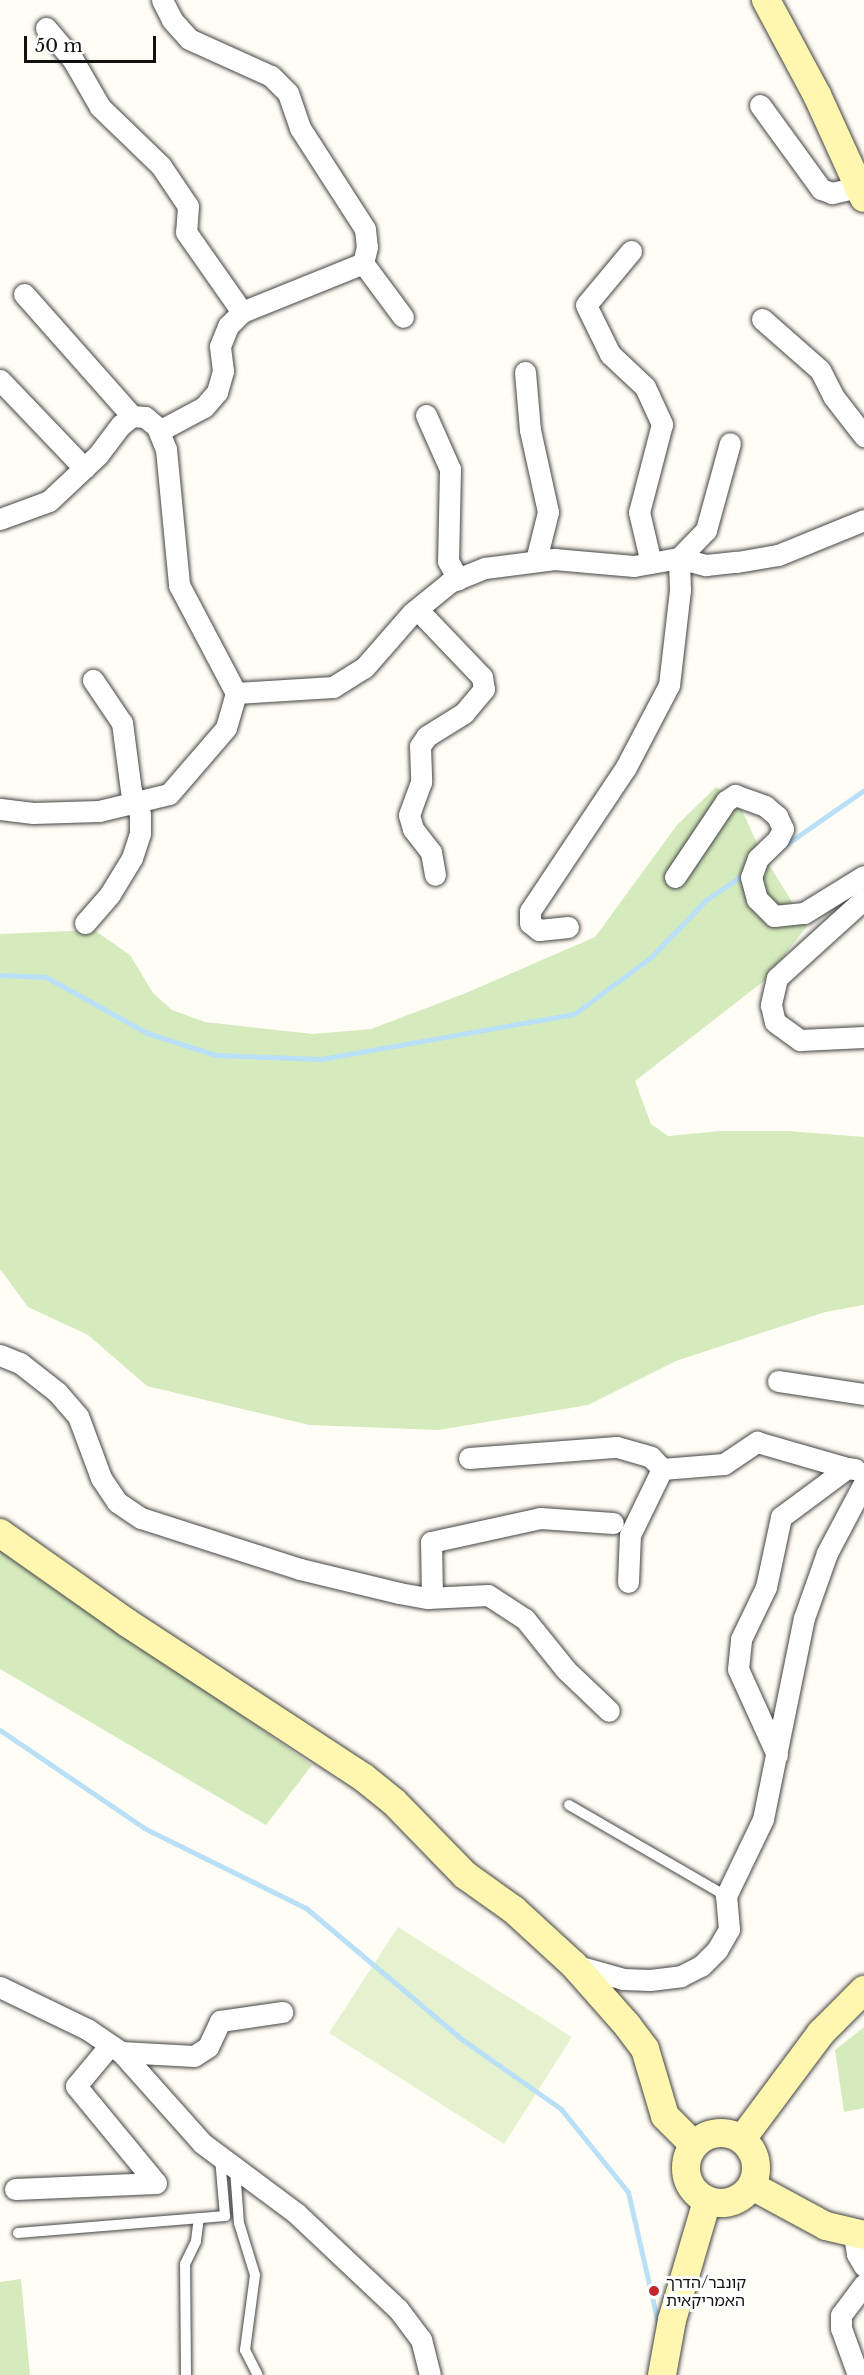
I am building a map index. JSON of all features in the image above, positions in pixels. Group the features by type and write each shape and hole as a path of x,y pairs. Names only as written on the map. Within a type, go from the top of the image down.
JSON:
{"street":[{"path":"162,0 172,20 189,39 271,76 288,93 300,128 365,229 367,247 363,263"},
{"path":"760,105 821,189 832,193 862,193 817,95 766,0"},
{"path":"46,28 73,60 100,107 161,166 188,206 186,232 242,312"},
{"path":"631,250 586,305 610,354 645,387 663,424 639,512 651,563"},
{"path":"159,431 204,407 217,392 223,371 220,346 228,326 242,312 363,263"},
{"path":"363,263 403,317"},
{"path":"0,809 33,813 99,811 137,804 169,794 226,728 236,693 179,585 166,449 159,431 145,417 132,416 24,294"},
{"path":"762,319 820,370 833,396 864,436"},
{"path":"525,372 530,430 548,512 536,560"},
{"path":"0,380 84,468"},
{"path":"0,519 50,501 132,416"},
{"path":"426,416 450,469 448,561 458,579"},
{"path":"568,927 539,930 530,923 530,911 626,767 669,685 680,590 679,558 706,530 730,443"},
{"path":"236,693 333,687 364,668 417,609 458,579 485,568 536,560 634,566 679,558 706,565 766,558 864,520"},
{"path":"417,609 482,677 484,689 464,713 427,736 420,746 421,782 409,815 413,829 431,852 435,874"},
{"path":"85,923 110,894 132,858 140,833 137,804 129,780 122,723 93,680"},
{"path":"675,877 726,801 735,795 765,806 777,816 783,829 778,838 758,858 751,877 757,899 774,916 788,918 804,913 864,876"},
{"path":"864,899 777,978 771,1005 774,1022 800,1040 864,1037"},
{"path":"0,1355 20,1363 57,1392 78,1416 101,1478 117,1502 141,1518 300,1569 399,1593 432,1597 488,1595 509,1607 609,1711"},
{"path":"778,1381 864,1394"},
{"path":"662,1469 724,1464 757,1442 856,1469"},
{"path":"469,1458 617,1447 651,1457 662,1469"},
{"path":"628,1582 630,1535 662,1469"},
{"path":"777,1755 738,1669 741,1639 766,1587 782,1516 856,1469"},
{"path":"574,1965 623,1979 681,1976 701,1966 717,1950 729,1929 726,1896 763,1820 777,1755 789,1677 804,1618 827,1554 864,1483"},
{"path":"432,1597 431,1542 540,1518 613,1523"},
{"path":"0,1533 126,1622 363,1777 394,1802 465,1875 514,1910 574,1965 645,2049 664,2116 694,2145"},
{"path":"0,1987 87,2029 115,2049 228,2163 296,2213 398,2309 421,2339 430,2375"},
{"path":"742,2139 821,2033 864,1990"},
{"path":"15,2189 156,2183 76,2086 115,2049 194,2056 208,2047 220,2020 282,2012"},
{"path":"711,2134 733,2134 742,2139 755,2155 756,2176 752,2186 746,2194 727,2203 707,2200 691,2186 687,2176 688,2155 694,2145 711,2134"},
{"path":"752,2186 804,2216 859,2235 857,2254 864,2266"},
{"path":"662,2375 672,2320 707,2200"},
{"path":"858,2375 841,2328 841,2315 864,2286"}],"lane":[{"path":"569,1805 726,1896"},
{"path":"18,2233 225,2216 228,2163"},
{"path":"228,2163 239,2223 255,2276 245,2350 258,2375"},
{"path":"186,2375 185,2264 196,2241 199,2218"}],"green space":[{"path":"716,787 738,801 760,850 807,926 764,981 635,1081 651,1124 668,1136 721,1131 789,1131 864,1137 864,1305 825,1312 676,1361 588,1405 439,1430 309,1425 147,1386 88,1335 28,1307 0,1269 0,934 94,930 130,955 153,993 172,1010 205,1022 313,1034 371,1029 466,993 595,937 677,825"},
{"path":"0,1547 312,1765 266,1825 0,1669"},
{"path":"398,1927 572,2037 504,2144 329,2033"},
{"path":"864,2027 864,2108 844,2112 835,2050"},
{"path":"21,2279 30,2375 0,2375 0,2282"}],"waterway":[{"path":"781,848 864,790"},
{"path":"0,975 46,977 147,1033 216,1055 321,1059 574,1014 651,957 706,900 747,872"},
{"path":"0,1730 144,1828 306,1908 463,2040 561,2109 628,2192 659,2327"}],"place":[{"name":"קונבר/הדרך האמריקאית","path":"654,2291"}]}
